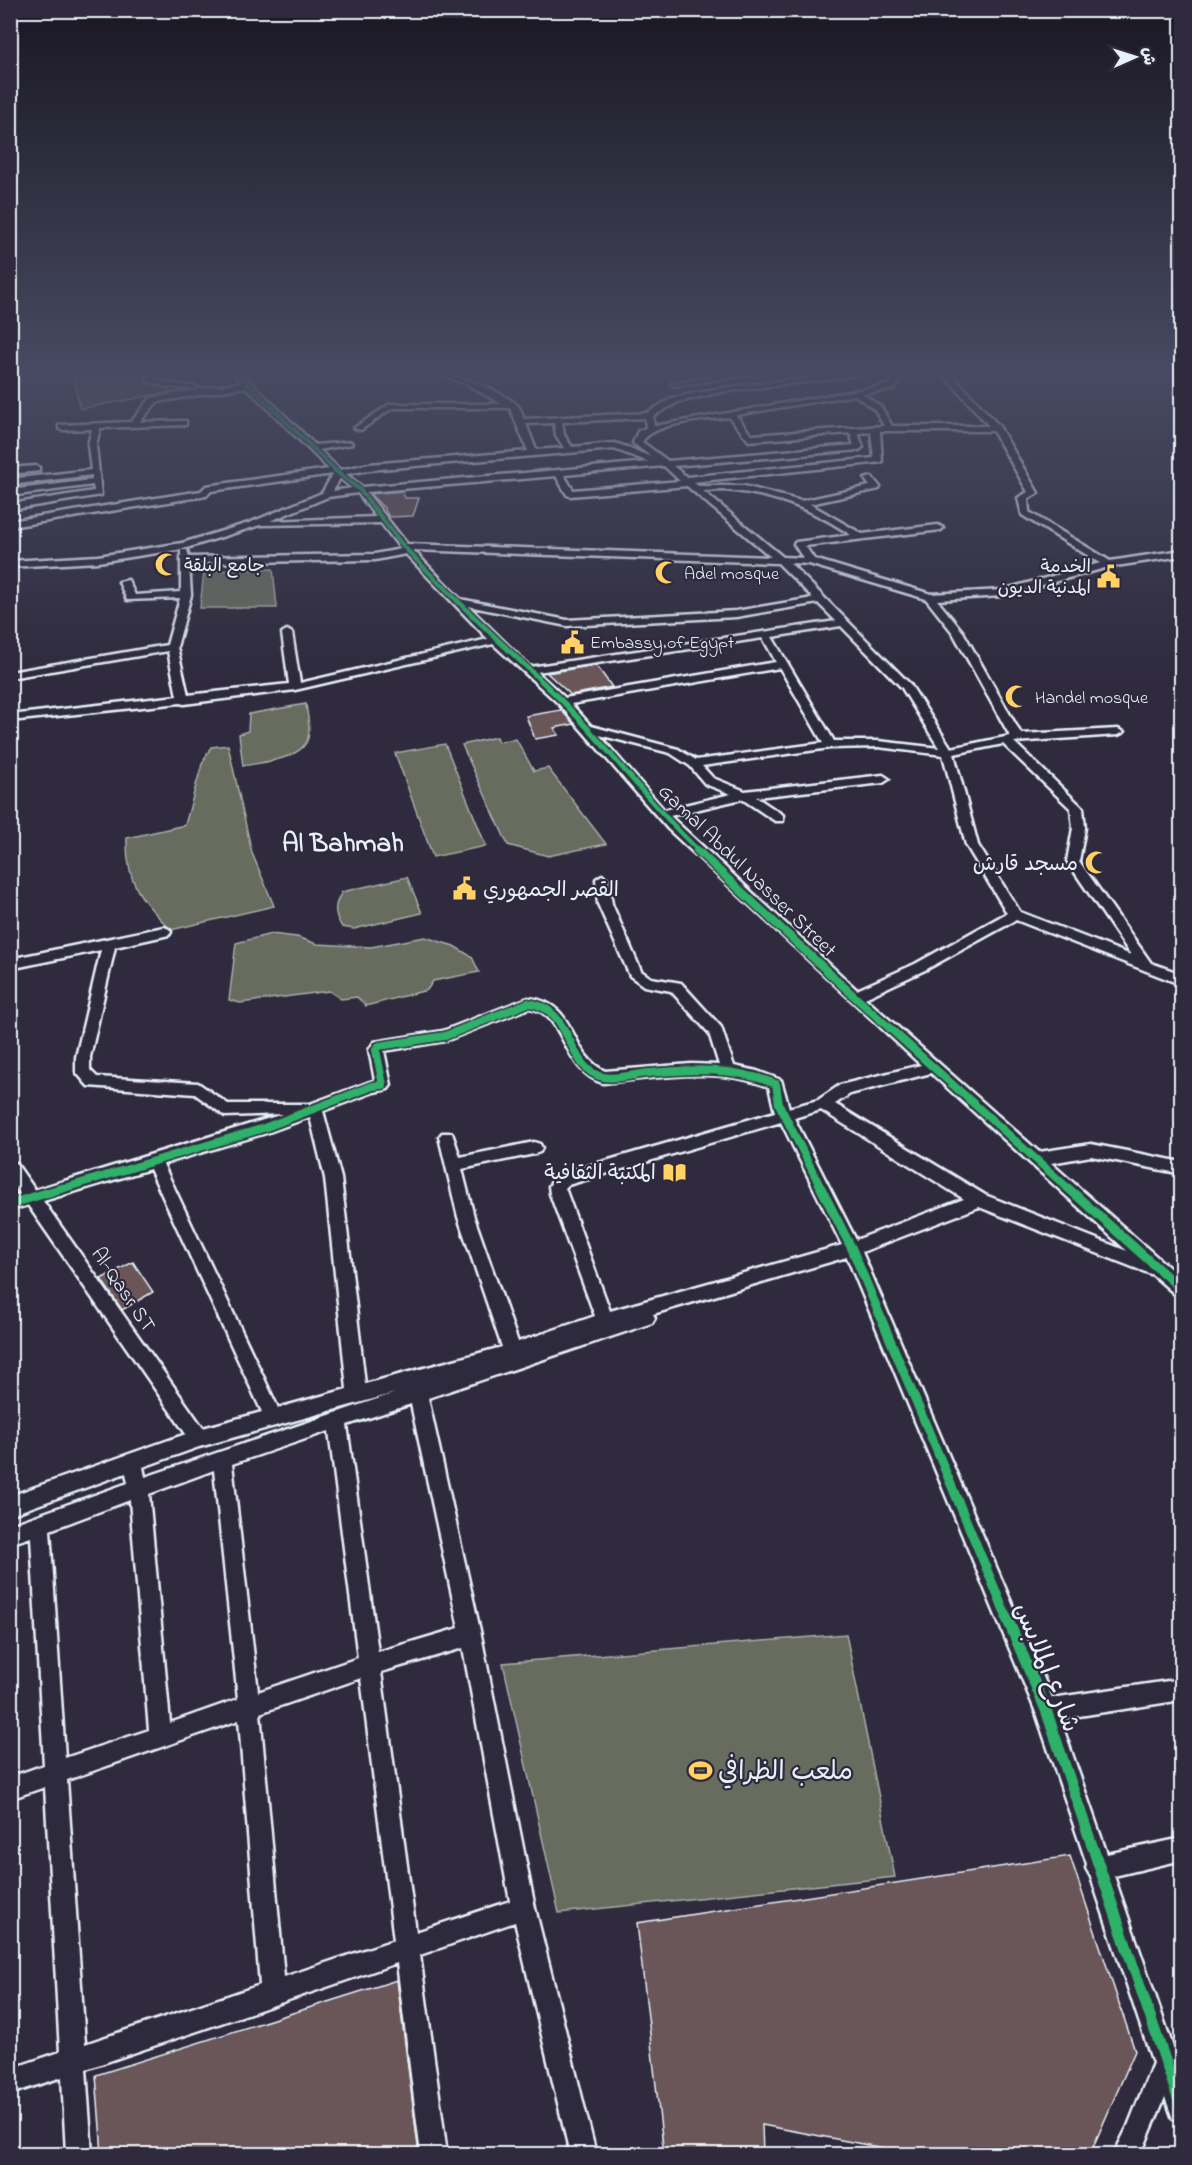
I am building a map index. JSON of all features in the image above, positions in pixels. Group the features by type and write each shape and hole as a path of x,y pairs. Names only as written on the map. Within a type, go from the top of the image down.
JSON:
{"street":[{"path":"10,482 61,476"},
{"path":"10,493 79,476"},
{"path":"96,476 101,510"},
{"path":"10,524 206,494 206,489 306,476"},
{"path":"326,495 335,476"},
{"name":"Gamal Abdul Nasser Street","path":"342,476 360,490 406,549 456,601 563,702 662,814 855,998 1182,1290"},
{"path":"10,564 98,558 183,546 252,525 326,495 514,476"},
{"path":"560,476 570,493 689,484 752,476"},
{"path":"680,476 782,561 906,686 948,752 972,845 1016,915 1182,980"},
{"path":"1024,476 1034,493 1023,498 1024,513 1108,564"},
{"path":"803,503 876,487 869,479"},
{"path":"689,484 764,491 803,503 822,512 860,537"},
{"path":"10,507 98,493"},
{"path":"252,525 383,520"},
{"path":"810,561 799,544 938,528"},
{"path":"183,546 186,595 172,646 184,701"},
{"path":"184,561 375,556 406,549 810,561 930,597 1002,593 1108,564 1182,553"},
{"path":"124,582 131,598 186,595"},
{"path":"930,597 958,632 1011,739 1077,808 1079,828 1073,861 1146,966"},
{"path":"456,601 567,622 736,614 819,600"},
{"path":"529,670 842,623"},
{"path":"287,633 295,687"},
{"path":"766,635 830,745"},
{"path":"10,718 184,701 295,687 495,640"},
{"path":"10,675 172,646"},
{"path":"563,702 783,664"},
{"path":"587,729 674,751 694,764 709,781 744,795 779,818"},
{"path":"694,764 830,745 878,744 948,752 1011,739 1118,732"},
{"path":"662,814 744,795 883,779"},
{"path":"10,1204 264,1128 373,1086 383,1085 376,1050 379,1046 446,1036 528,1003 540,1002 552,1010 589,1069 603,1077 728,1070 716,1031 676,987 668,983 652,984 640,980 635,974 605,904 602,879"},
{"path":"855,998 920,967 1016,915"},
{"path":"10,964 164,932"},
{"path":"110,943 82,1057 83,1072 93,1082 198,1089 225,1110 315,1108"},
{"path":"605,1320 558,1194 557,1186 563,1180 823,1104 845,1089 934,1067"},
{"name":"شارع الملابس","path":"728,1070 765,1078 776,1084 779,1104 852,1249 1046,1710 1097,1868 1173,2063 1182,2110"},
{"path":"823,1104 980,1200 1160,1272"},
{"path":"315,1108 333,1178 357,1395"},
{"path":"447,1137 466,1216 513,1352"},
{"path":"455,1164 534,1148"},
{"path":"1037,1159 1091,1150 1182,1168"},
{"path":"154,1161 274,1418"},
{"name":"Al-Qasr ST","path":"10,1167 199,1438"},
{"path":"10,1506 199,1438 513,1352 605,1320 852,1249 980,1200"},
{"path":"10,1535 222,1458 418,1395 756,1281 774,1272"},
{"path":"418,1395 471,1635 523,1908 583,2154"},
{"path":"337,1420 405,1949 434,2154"},
{"path":"222,1458 249,1706 273,1992"},
{"path":"132,1462 139,1488 160,1736"},
{"path":"40,1526 79,2154"},
{"path":"10,1788 369,1665 471,1635"},
{"path":"1046,1710 1182,1689"},
{"path":"1097,1868 1182,1849"},
{"path":"10,2082 523,1908"},
{"path":"1127,2154 1173,2063"}],"green space":[{"path":"273,569 277,608 200,608 204,571"},
{"path":"306,704 308,738 298,751 280,759 243,766 239,734 248,731 249,714"},
{"path":"496,737 498,742 516,739 534,771 548,768 606,844 548,856 508,845 462,745"},
{"path":"445,744 486,846 433,857 395,753"},
{"path":"228,745 252,853 274,906 171,930 143,899 132,879 127,854 127,838 185,825 202,764 211,747"},
{"path":"407,877 422,913 354,929 342,927 336,909 342,892"},
{"path":"271,934 297,937 317,944 371,947 425,937 454,946 472,957 479,972 433,981 427,990 366,1006 357,997 341,999 329,991 240,1003 229,1000 236,943"},
{"name":"ملعب الظرافي","path":"846,1634 895,1877 559,1913 503,1663"}],"building":[{"path":"402,491 405,498 419,498 413,516 389,517 384,508 370,494"},
{"path":"596,665 612,687 571,695 547,673"},
{"path":"561,710 574,724 554,728 559,735 535,739 526,716"},
{"path":"133,1262 153,1292 122,1310 101,1279"},
{"path":"1070,1856 1135,2051 1090,2154 915,2154 762,2125 763,2154 664,2154 637,1923"},
{"path":"397,1980 419,2154 102,2154 96,2075"}],"cycle path":[{"path":"342,476 360,490 404,547 495,640 563,702 672,826 855,997 1182,1290"},
{"path":"10,1204 264,1128 373,1086 383,1085 376,1050 379,1046 445,1036 528,1003 540,1004 550,1010 558,1018 582,1062 590,1070 603,1077 668,1071 714,1070 757,1076 776,1084 779,1104 852,1249 1046,1710 1182,2110"}],"place":[{"name":"جامع البلقة","path":"166,565"},
{"name":"Adel mosque","path":"666,573"},
{"name":"الخدمة المدنية الديون","path":"1109,576"},
{"name":"Embassy of Egypt","path":"572,642"},
{"name":"Handel mosque","path":"1017,697"},
{"name":"مسجد قارش","path":"1096,863"},
{"name":"القصر الجمهوري","path":"465,889"},
{"name":"المكتبة الثقافية","path":"674,1172"},
{"name":"ملعب الظرافي","path":"700,1770"}],"district":[{"name":"Al Bahmah","path":"343,842"}]}
